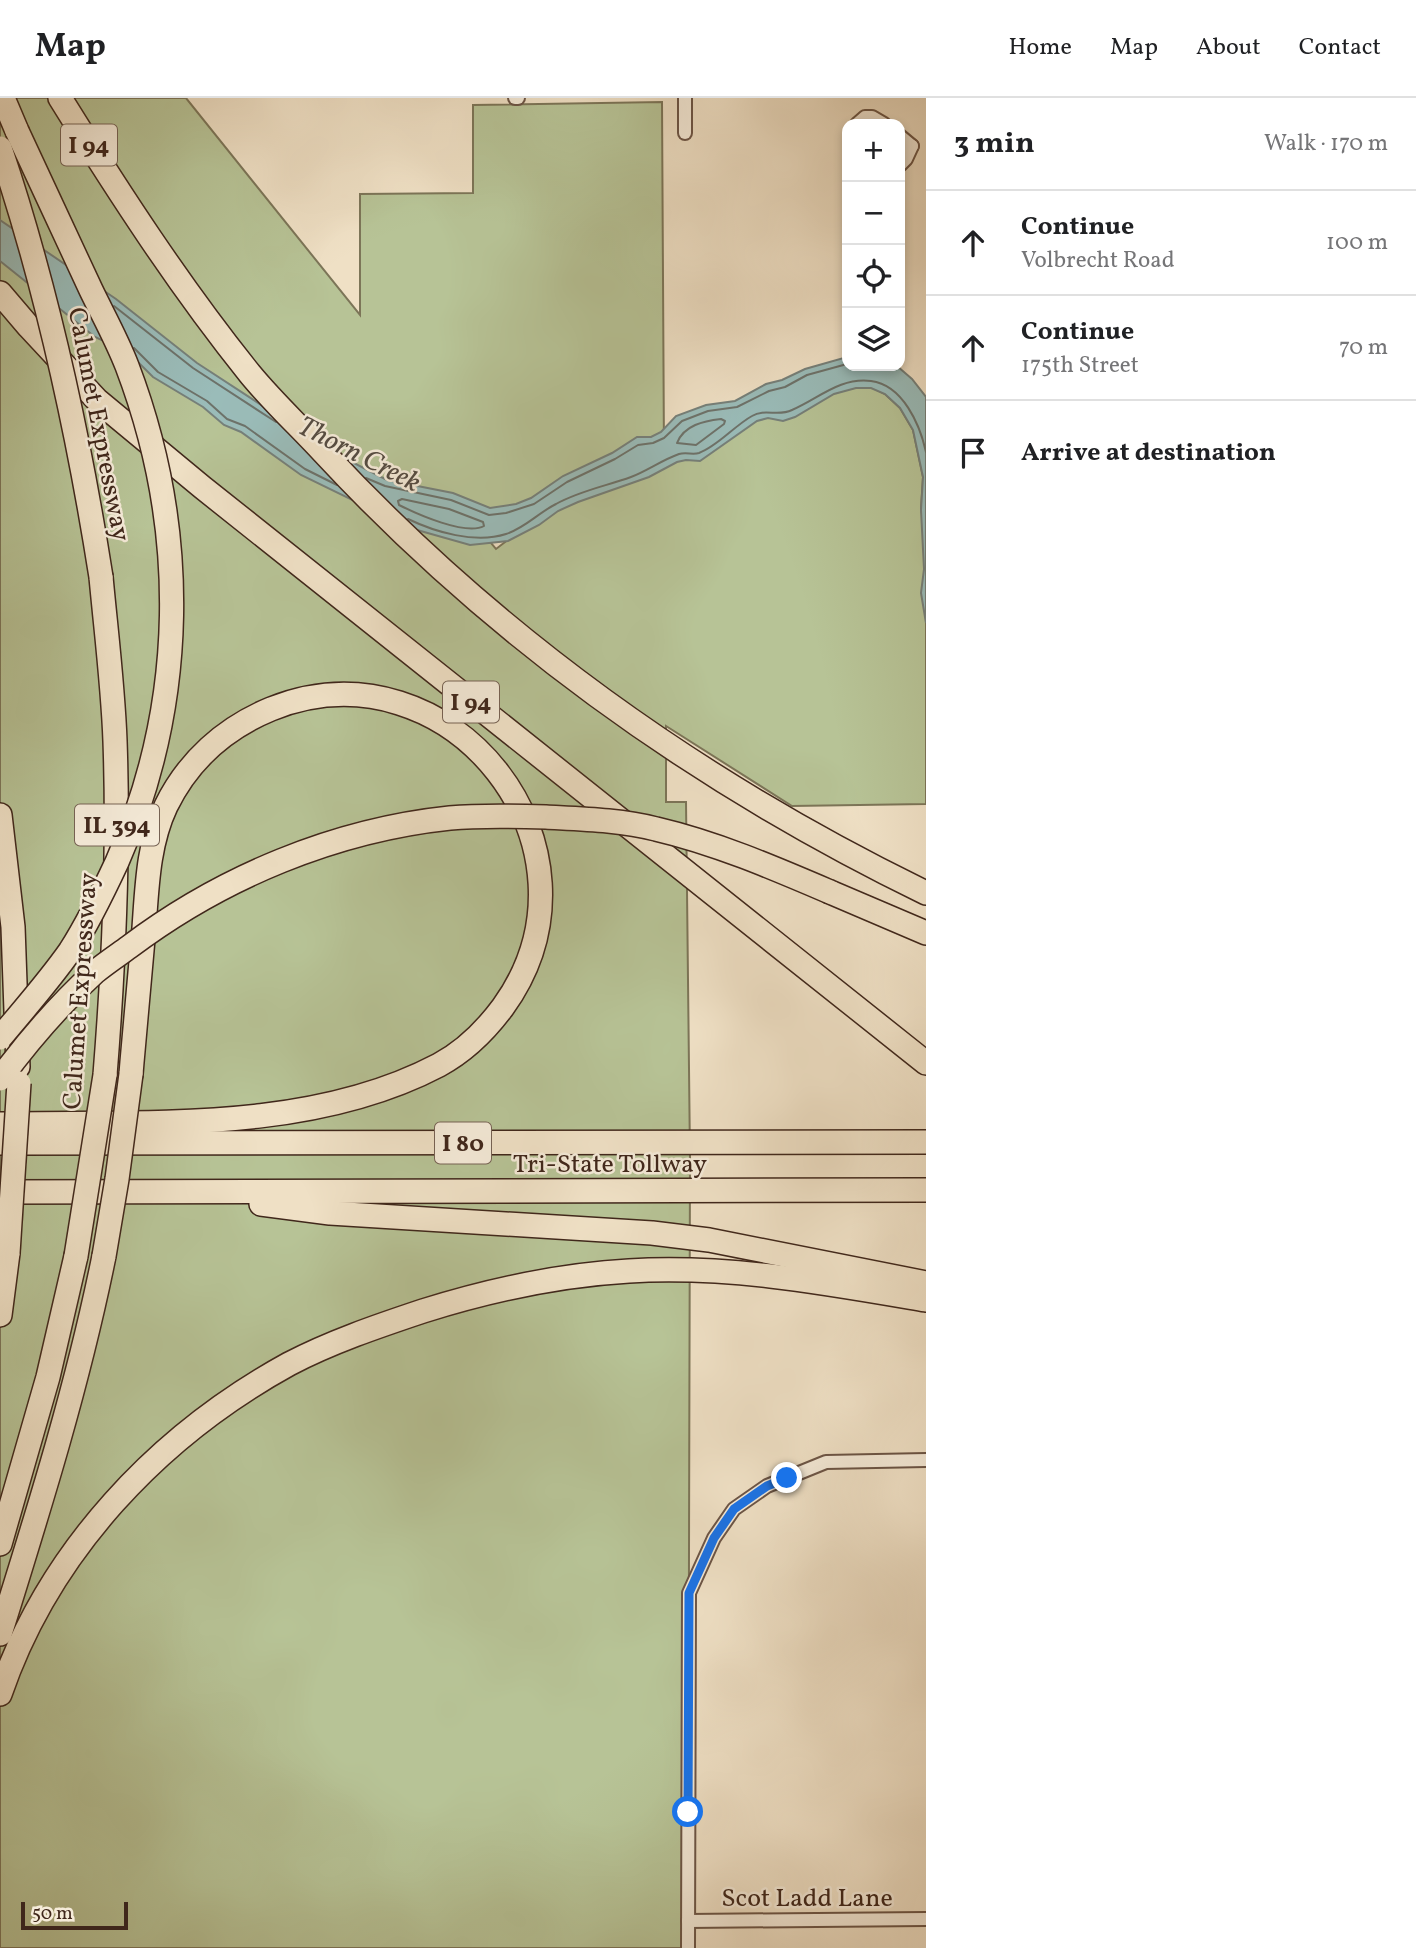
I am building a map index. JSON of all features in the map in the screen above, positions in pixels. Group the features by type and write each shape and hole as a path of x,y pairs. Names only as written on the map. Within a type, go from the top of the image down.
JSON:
{"highway":[{"path":"0,1038 70,950 100,898 129,835 155,752 172,638 172,588 167,525 143,415 126,365 3,98"},
{"name":"I 94","path":"60,98 164,260 252,376 369,502 480,605 556,667 682,756 775,814 860,861 926,893"},
{"name":"Calumet Expressway","path":"0,148 42,283 68,390 87,487 101,577 115,737 117,828 112,995 105,1074 76,1256 48,1377 0,1545"},
{"name":"I 94","path":"0,293 97,400 202,487 926,1063"},
{"path":"0,1124 179,1121 257,1116 363,1095 440,1064 465,1048 492,1022 524,975 538,933 542,891 540,870 530,829 519,804 494,768 465,739 432,716 407,706 352,695 330,695 284,704 249,719 221,738 188,771 165,808 157,829 148,875 131,1074 117,1179 87,1339 58,1448 0,1634"},
{"path":"0,816 13,927 9,1081 9,1253 0,1315"},
{"path":"9,1081 35,1034 96,971 158,925 220,889 273,864 389,828 451,818 509,816 585,819 655,828 720,848 926,933"},
{"name":"Tri-State Tollway","path":"0,1143 926,1142"},
{"name":"Tri-State Tollway","path":"0,1192 926,1190"},
{"path":"168,1192 330,1213 652,1233 709,1240 926,1283"},
{"path":"0,1694 10,1663 61,1570 128,1485 200,1421 290,1364 340,1341 446,1304 511,1287 630,1271 699,1270 766,1274 926,1300"}],"street":[{"path":"685,98 685,133"},
{"path":"905,140 912,146 926,144"},
{"path":"905,160 912,146"},
{"path":"688,1948 689,1593 714,1538 734,1509 767,1486 826,1462 926,1460"},
{"name":"Scot Ladd Lane","path":"688,1921 926,1919"}],"green space":[{"path":"0,98 186,98 360,315 360,194 473,193 473,105 662,102 664,454 491,515 457,503 496,549 560,500 805,399 867,385 885,394 900,408 913,430 923,477 921,509 926,536 926,804 792,806 666,726 666,802 686,802 690,1157 688,1948 0,1948"}],"water":[{"path":"0,220 116,299 197,363 338,455 387,480 453,493 490,508 516,504 531,498 563,476 612,453 637,437 651,437 661,432 676,416 706,405 735,401 766,384 805,369 842,358 842,371 903,371 926,397 926,623 921,593 924,569 921,510 923,477 913,430 900,408 885,394 871,388 856,388 834,394 783,421 768,418 757,421 700,461 677,462 649,477 578,502 508,541 470,545 410,528 301,475 241,432 224,425 203,407 153,377 129,353 95,337 0,261"}],"route":[{"path":"688,1812 689,1593 714,1538 734,1509 767,1486 787,1478"}],"water label":[{"name":"Thorn Creek","path":"360,453"}]}
